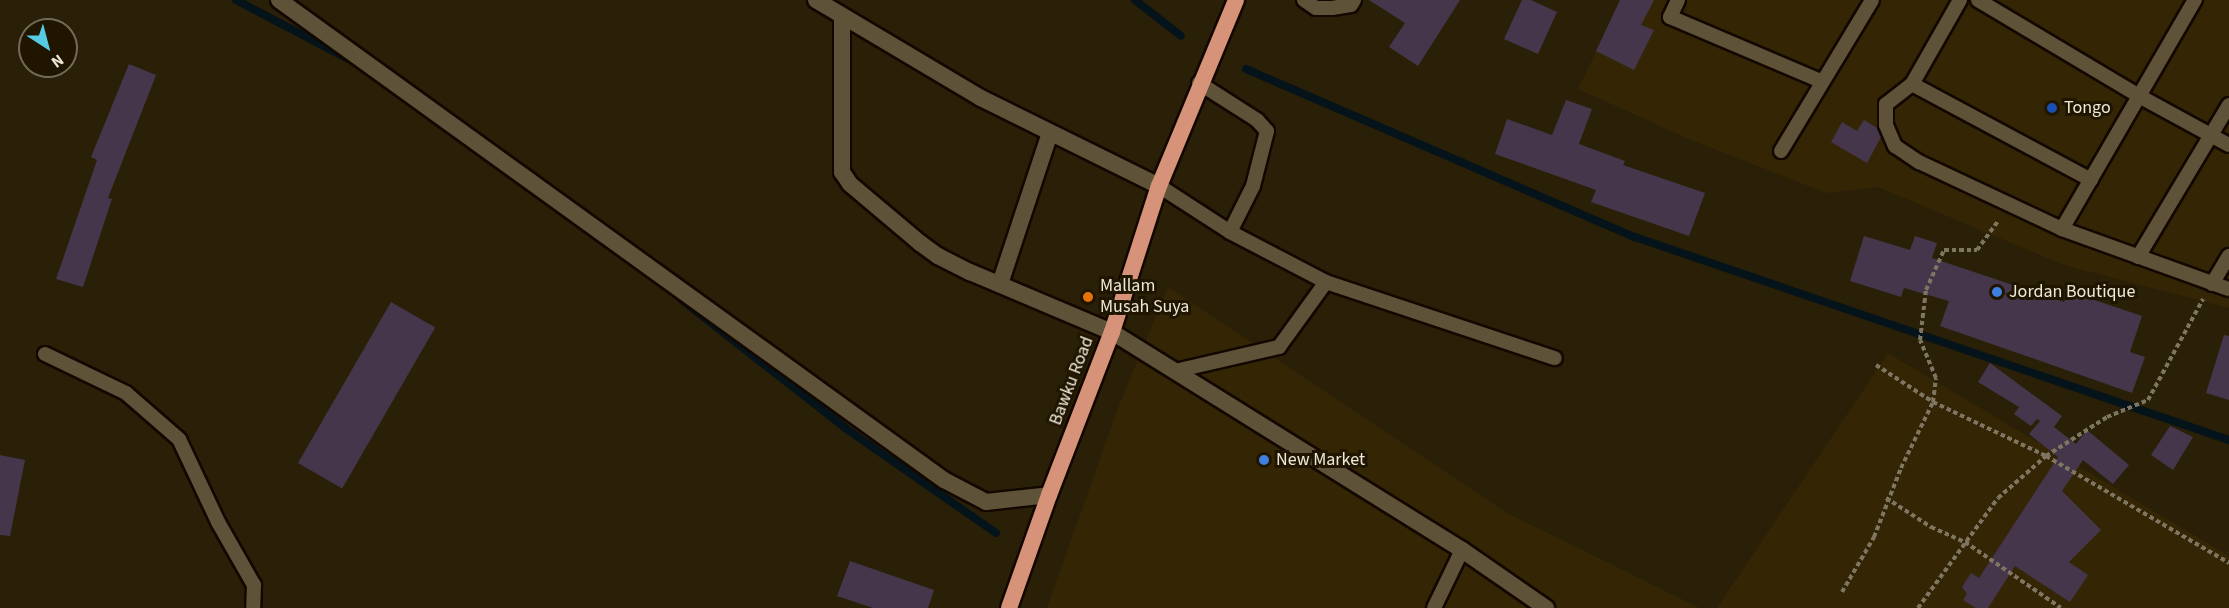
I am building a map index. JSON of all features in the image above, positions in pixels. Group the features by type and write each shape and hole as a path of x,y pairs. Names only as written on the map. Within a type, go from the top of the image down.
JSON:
{"highway":[{"name":"Bawku Road","path":"1010,608 1049,495 1112,332 1159,186 1199,83 1236,0"}],"street":[{"path":"279,0 944,480 986,502 1049,495"},
{"path":"816,0 981,98 1159,186"},
{"path":"842,17 842,172 850,184 938,256 1112,332 1462,550 1546,608"},
{"path":"1000,284 1050,134"}],"lane":[{"path":"1304,0 1316,8 1332,8 1351,4 1354,0"},
{"path":"1678,0 1670,17 1821,81"},
{"path":"1780,151 1872,0"},
{"path":"1960,0 1912,84 1886,104 1886,125 1895,146 1919,162 2062,230 2229,289"},
{"path":"1978,0 2139,96 2229,145"},
{"path":"2062,230 2195,0"},
{"path":"1199,83 1257,120 1267,131 1253,186 1230,232"},
{"path":"1912,84 2091,180"},
{"path":"2138,257 2229,105"},
{"path":"1159,186 1230,232 1326,282 1555,358"},
{"path":"2212,284 2229,256"},
{"path":"1175,371 1279,347 1326,282"},
{"path":"45,354 126,393 179,439 218,522 254,585 254,608"},
{"path":"1434,608 1462,550"}],"path":[{"path":"1842,592 1874,537 1901,468 1933,402 1936,378 1920,340 1926,290 1944,250 1977,250 2011,205"},
{"path":"1918,608 1998,498 2046,456 2107,417 2148,400 2212,284"},
{"path":"1876,365 1933,402 2046,456 2229,563"},
{"path":"1886,498 1930,527 1965,542 2061,608"}],"shaded area":[{"path":"1621,0 2229,0 2229,308 2064,265 1878,187 1826,193 1689,139 1578,89"},
{"name":"New Market","path":"1168,287 1507,513 1700,608 1047,608 1118,408"},
{"path":"1888,353 2229,556 2229,608 1717,608"}],"building":[{"path":"1369,0 1460,0 1418,66 1389,47 1405,23"},
{"path":"1522,0 1531,0 1557,12 1538,54 1504,39"},
{"path":"1620,0 1654,0 1641,25 1654,30 1634,70 1596,51"},
{"path":"129,64 156,75 108,198 112,199 83,287 56,279 97,160 91,157"},
{"path":"1566,100 1592,109 1579,144 1625,161 1623,165 1705,193 1689,236 1591,202 1596,190 1495,154 1507,119 1552,135"},
{"path":"1864,120 1877,128 1881,137 1867,163 1831,142 1842,122 1857,131"},
{"path":"1864,236 1910,250 1915,236 1937,243 1932,258 2064,302 2068,291 2142,316 2130,352 2145,357 2132,393 1940,326 1949,301 1904,288 1901,297 1850,281"},
{"path":"391,302 435,328 342,489 298,463"},
{"path":"2224,335 2229,336 2229,400 2206,393"},
{"path":"1990,363 2062,416 2054,427 2076,444 2087,430 2129,465 2113,484 2083,460 2062,491 2101,530 2069,562 2088,575 2070,602 2015,566 1988,608 1976,608 1963,600 1967,594 1962,587 1971,573 1979,578 2058,457 2029,434 2040,421 2037,419 2031,426 2014,414 2019,407 1978,382"},
{"path":"2170,426 2193,437 2173,470 2151,455"},
{"path":"0,455 25,460 10,536 0,535"},
{"path":"850,561 934,590 928,608 873,608 837,596"}],"waterway":[{"path":"236,0 352,61"},
{"path":"1135,0 1181,36"},
{"path":"1246,69 1635,237 2229,440"},
{"path":"682,300 845,428 996,533"}],"place":[{"name":"Tongo","path":"2052,108"},
{"name":"Jordan Boutique","path":"1997,292"},
{"name":"Mallam Musah Suya","path":"1088,297"},
{"name":"New Market","path":"1264,460"}]}
